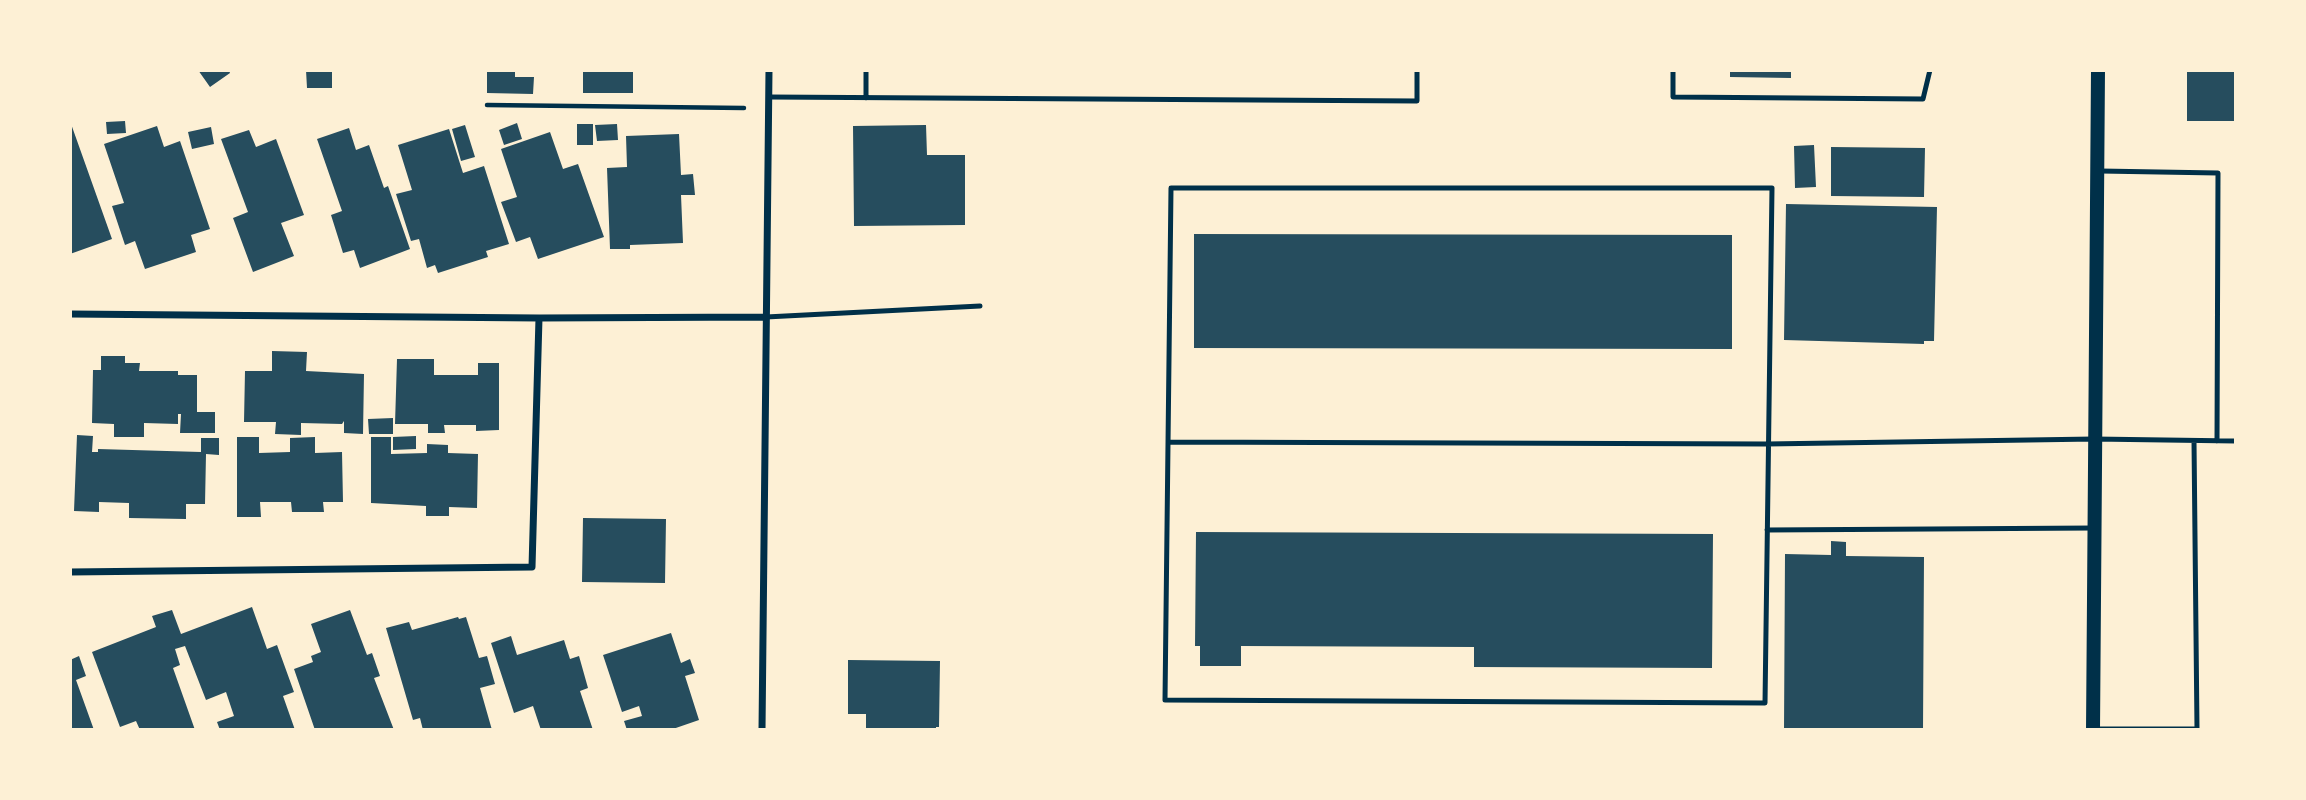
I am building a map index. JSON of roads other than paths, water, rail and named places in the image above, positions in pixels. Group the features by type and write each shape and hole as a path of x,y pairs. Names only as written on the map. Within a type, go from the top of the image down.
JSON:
{"main road":[{"path":"2093,729 2098,70"}],"street":[{"path":"762,730 769,70"},
{"path":"70,314 766,317"},
{"path":"70,572 532,566 539,318"}],"lane":[{"path":"866,70 866,98"},
{"path":"769,97 1417,101 1417,70"},
{"path":"1673,70 1673,97 1923,99 1930,70"},
{"path":"2097,171 2218,173 2217,441"},
{"path":"1171,188 1772,188 1767,444 1765,703 1165,700 1171,188"},
{"path":"766,317 980,306"},
{"path":"1168,442 1767,444 2094,439 2236,441"},
{"path":"2093,729 2197,729 2194,441"},
{"path":"1767,530 2094,528"}]}
